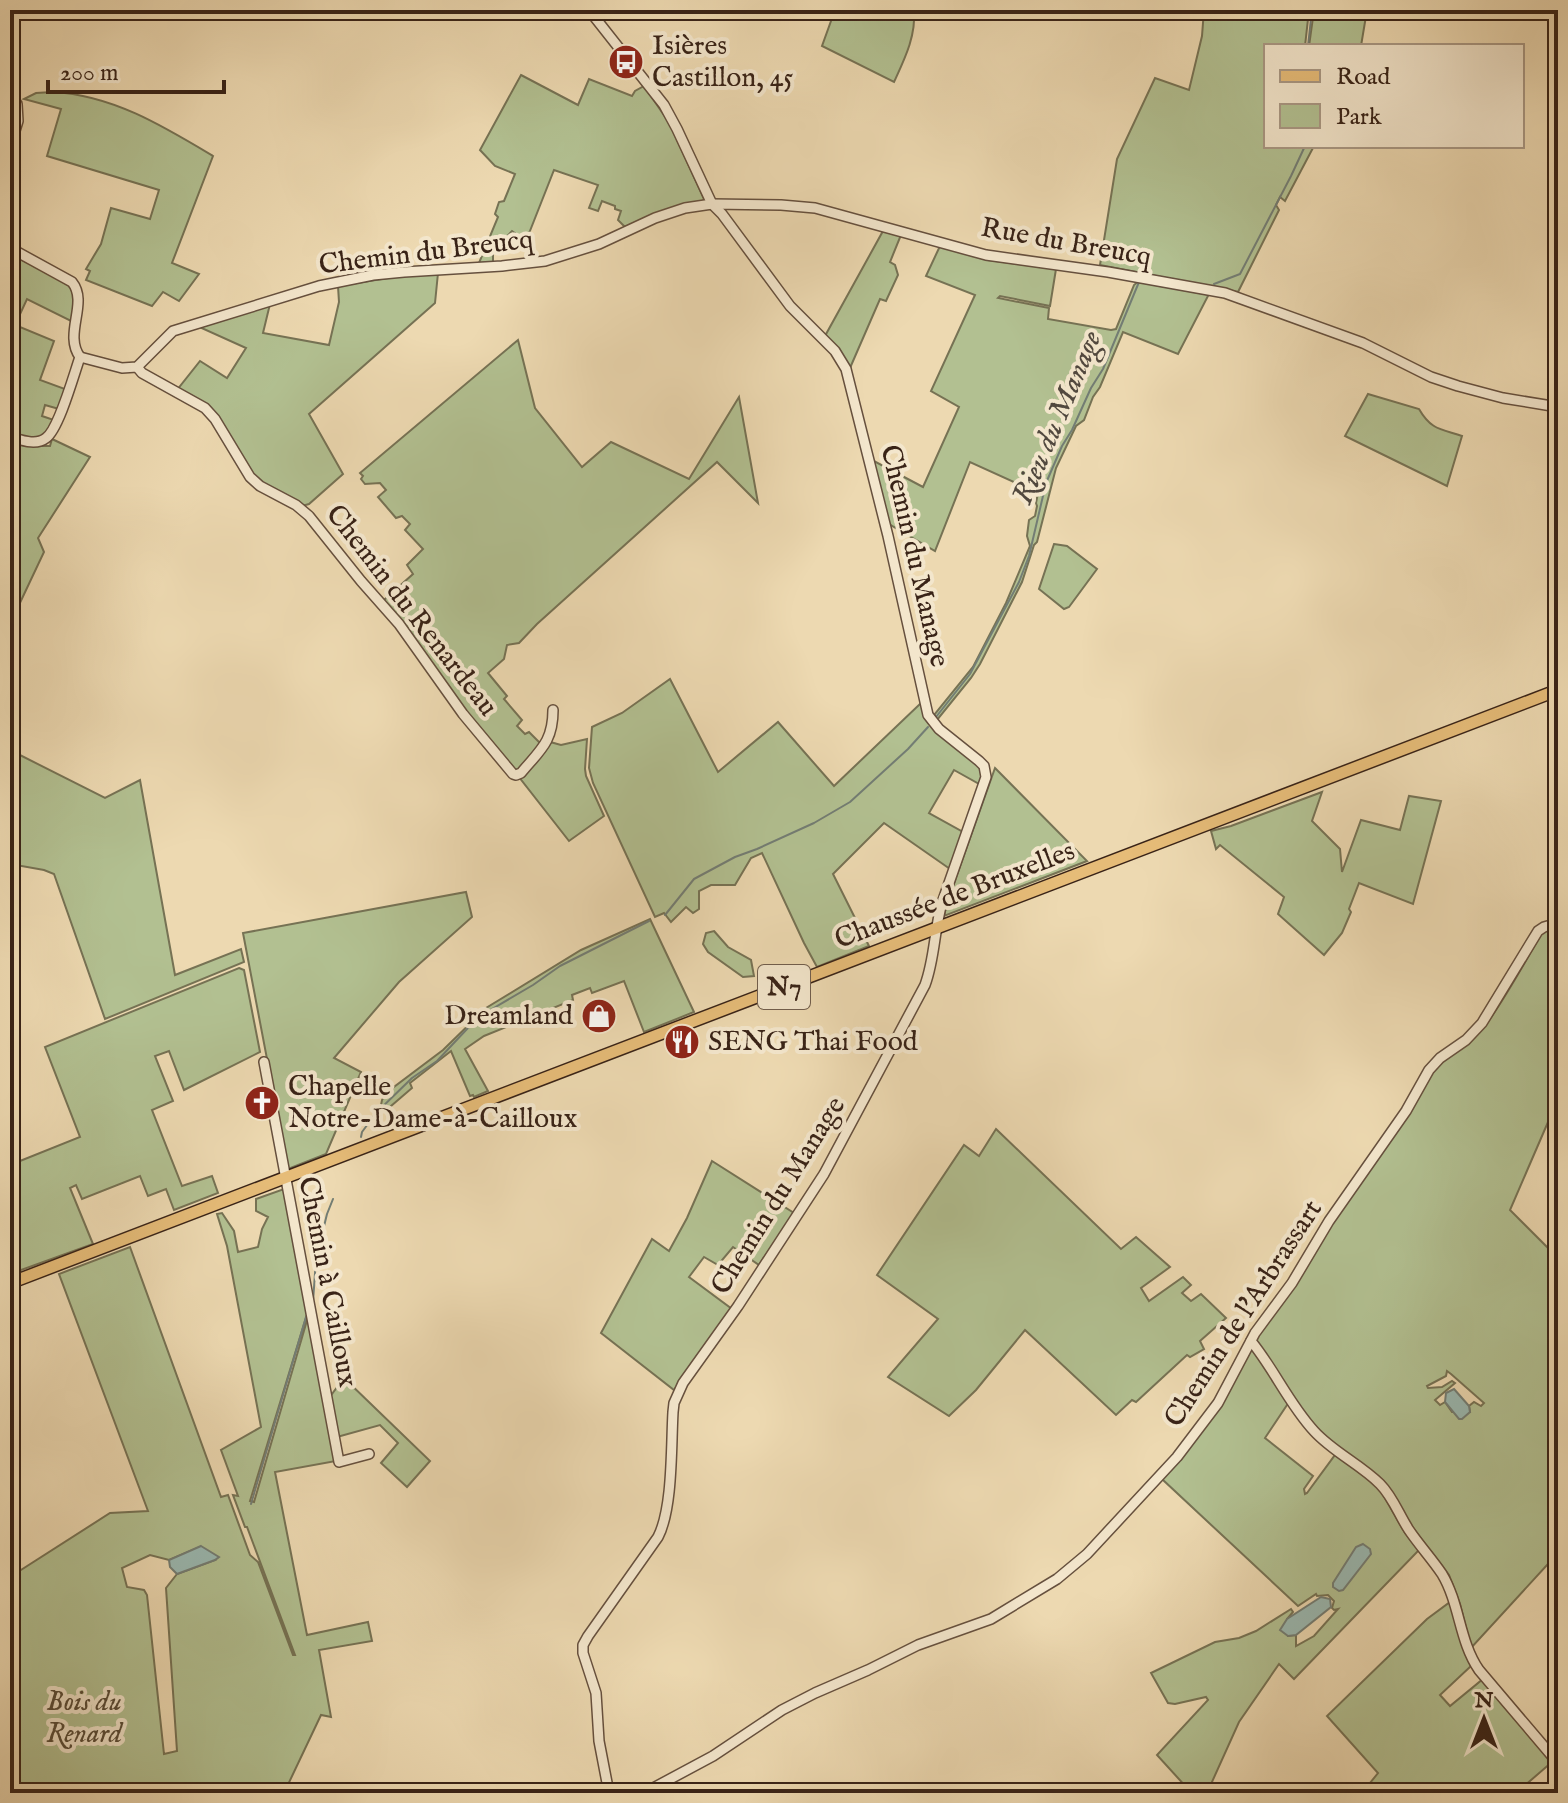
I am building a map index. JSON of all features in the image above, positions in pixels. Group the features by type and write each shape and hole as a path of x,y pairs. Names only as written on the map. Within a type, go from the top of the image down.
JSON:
{"main road":[{"name":"Chaussée de Bruxelles","path":"10,1283 1558,690"}],"street":[{"path":"589,10 664,105 712,204"},
{"path":"10,100 17,104 18,121 10,147"},
{"name":"Rue du Breucq","path":"561,257 685,208 712,204 815,208 986,255 1225,293 1363,343 1431,377 1503,398 1558,407"},
{"name":"Chemin du Manage","path":"609,1793 599,1741 596,1693 583,1645 664,1526 673,1412 683,1383 738,1306 824,1174 925,985 950,878 985,782 986,771 979,761 932,723 928,715 846,369 835,351 790,306 712,204"},
{"path":"10,248 77,287 79,297 74,345 80,357 59,415 46,438 37,442 10,437"},
{"name":"Chemin du Breucq","path":"137,367 173,331 319,286 373,275 526,264 561,257"},
{"path":"80,357 110,366 137,367"},
{"name":"Chemin du Renardeau","path":"137,367 142,373 205,408 250,477 309,516 399,624 449,695 513,774 521,773 547,741 553,726 553,710"},
{"name":"Chemin de l'Arbrassart","path":"644,1793 713,1756 800,1700 918,1645 991,1619 1057,1579 1096,1543 1192,1439 1218,1403 1251,1341 1406,1111 1429,1070 1482,1023 1538,931 1558,923"},
{"name":"Chemin à Cailloux","path":"264,1062 339,1462 369,1454"},
{"path":"1251,1341 1312,1429 1380,1484 1391,1497 1406,1526 1449,1586 1471,1658 1558,1763"}],"green space":[{"path":"835,10 914,10 906,56 894,82 822,46"},
{"path":"1204,10 1309,10 1305,44 1264,44 1264,148 1313,148 1285,201 1280,197 1276,205 1279,210 1238,292 1100,265 1117,159 1155,78 1189,90 1202,36"},
{"path":"1314,10 1367,10 1361,44 1309,44"},
{"path":"521,75 578,105 589,79 632,96 644,86 670,124 704,199 702,202 626,228 618,220 621,211 615,206 602,201 598,211 589,208 598,185 554,170 526,241 512,231 493,251 493,262 479,263 498,217 495,214 499,202 504,201 515,174 495,166 480,150"},
{"path":"53,92 96,99 136,114 213,156 172,263 199,274 179,301 163,292 152,306 86,280 90,271 86,269 101,244 111,208 150,219 159,190 47,156 61,109 24,99 36,93"},
{"path":"883,231 901,235 890,262 895,265 898,275 886,301 880,299 850,368 825,336"},
{"path":"940,246 988,260 1056,269 1050,306 998,298 1049,308 1048,319 1116,329 1134,285 1140,280 1209,294 1178,354 1123,332 1084,420 1076,426 1056,468 1037,542 1022,582 980,664 937,720 934,715 973,667 1006,603 1030,546 1027,536 1029,520 1035,516 1038,493 970,462 935,551 889,524 872,460 923,487 959,407 931,391 975,295 926,276"},
{"path":"10,254 62,280 75,291 73,322 27,299 15,325 54,341 40,380 65,389 59,409 45,405 42,416 54,420 46,433 36,437 10,433 18,400 10,397"},
{"path":"438,273 435,303 309,414 343,474 309,504 302,506 254,478 214,414 177,390 200,361 227,378 246,348 197,326 270,304 263,333 329,345 339,302 338,286"},
{"path":"518,340 535,408 582,467 611,442 689,479 739,397 758,503 717,462 519,643 507,645 504,659 488,673 522,720 517,726 525,734 529,732 542,745 516,772 478,727 384,600 413,574 407,565 423,549 405,530 410,524 402,516 396,518 378,497 386,490 380,483 365,484 360,473"},
{"path":"1368,394 1419,409 1432,425 1462,436 1447,486 1345,436"},
{"path":"52,439 90,457 38,538 44,552 10,624 10,442 50,446"},
{"path":"1054,544 1067,546 1097,569 1069,607 1064,609 1039,589"},
{"path":"670,679 718,772 778,722 834,786 921,703 929,724 977,763 984,774 981,785 954,770 929,813 963,832 950,869 884,823 833,874 869,946 817,967 762,853 751,858 735,885 711,885 699,891 699,909 693,913 686,907 671,922 664,913 655,917 593,783 589,768 592,727 622,713"},
{"path":"587,739 586,776 604,816 569,841 519,777 550,742 561,745"},
{"path":"10,750 105,798 140,780 175,975 241,949 244,962 105,1019 54,874 10,864"},
{"path":"995,768 1087,861 944,916 947,903"},
{"path":"1322,792 1312,821 1340,849 1342,872 1361,820 1400,830 1409,796 1441,801 1413,904 1359,883 1342,933 1324,955 1278,914 1284,897 1220,845 1216,849 1211,831"},
{"path":"466,892 472,917 399,982 334,1058 361,1072 326,1154 288,1169 243,933"},
{"path":"650,919 694,1012 644,1032 624,981 592,993 590,988 572,995 573,1000 484,1036 465,1049 488,1091 470,1096 451,1051 410,1083 412,1088 384,1112 380,1110 386,1093 443,1050 486,1008 581,950"},
{"path":"1558,928 1558,996 1553,1005 1549,1033 1558,1038 1558,1099 1510,1210 1558,1258 1558,1553 1471,1648 1449,1575 1411,1525 1388,1487 1312,1425 1256,1337 1432,1072 1484,1027 1543,931","holes":["1447,1371 1484,1403 1481,1406 1474,1402 1469,1406 1470,1412 1452,1412 1445,1402 1440,1405 1435,1400 1455,1383 1452,1381 1442,1387 1427,1386 1446,1376"]},
{"path":"714,931 728,947 751,960 754,976 743,977 708,952 703,944 706,933"},
{"path":"239,968 244,970 260,1052 184,1090 169,1051 155,1056 173,1101 152,1110 182,1186 212,1176 218,1193 174,1210 166,1189 148,1196 140,1176 82,1199 76,1185 70,1188 93,1244 10,1274 10,1165 80,1137 45,1047"},
{"path":"996,1129 1121,1249 1136,1237 1170,1267 1141,1288 1149,1301 1183,1277 1191,1285 1182,1293 1191,1301 1201,1294 1226,1318 1200,1341 1204,1349 1190,1357 1187,1355 1136,1402 1132,1400 1116,1415 1025,1330 976,1390 949,1416 888,1377 938,1319 877,1275 964,1145 979,1156"},
{"path":"712,1161 794,1213 759,1265 733,1247 718,1265 704,1257 689,1277 732,1309 674,1390 601,1333 652,1239 669,1251"},
{"name":"Bois du Renard","path":"284,1189 308,1311 250,1501 254,1502 308,1317 336,1461 275,1472 307,1635 368,1622 372,1641 319,1650 331,1717 321,1715 284,1793 10,1793 10,1577 110,1513 148,1511 59,1274 130,1247 221,1497 228,1495 250,1555 258,1562 295,1655 233,1495 238,1496 221,1450 261,1427 227,1246 217,1214 222,1213 234,1231 238,1252 258,1247 268,1217 256,1211 256,1199","holes":["200,1547 215,1560 177,1574 166,1588 177,1751 164,1754 147,1595 144,1590 127,1587 122,1568 150,1555 169,1560"]},
{"path":"1252,1349 1289,1402 1265,1438 1313,1476 1304,1489 1305,1494 1335,1455 1378,1486 1405,1533 1419,1550 1294,1679 1279,1664 1239,1722 1207,1793 1187,1793 1188,1789 1157,1755 1208,1700 1206,1697 1168,1703 1151,1673 1215,1642 1256,1631 1291,1609 1293,1612 1287,1619 1288,1636 1296,1635 1296,1646 1314,1636 1338,1609 1332,1608 1334,1601 1328,1595 1316,1594 1298,1606 1162,1479"},
{"path":"344,1378 430,1461 407,1487 381,1463 398,1443 380,1425 337,1437 329,1398"},
{"path":"1450,1602 1471,1666 1440,1695 1450,1706 1483,1679 1552,1762 1516,1793 1362,1793 1378,1773 1327,1716 1427,1619"}],"water":[{"path":"1454,1389 1469,1406 1470,1412 1462,1419 1445,1402 1446,1393"},
{"path":"1363,1544 1371,1554 1339,1591 1333,1583 1356,1547"},
{"path":"201,1546 219,1557 177,1574 170,1567 169,1560"},
{"path":"1321,1597 1330,1599 1331,1607 1296,1635 1288,1636 1280,1630 1287,1619"}],"waterway":[{"name":"Rieu du Manage","path":"1308,44 1312,10"},
{"name":"Rieu du Manage","path":"1214,284 1240,274 1304,148"},
{"name":"Rieu du Manage","path":"936,717 970,674 1019,582 1029,556 1046,483 1103,369 1139,282 1210,295"},
{"name":"Rieu du Manage","path":"665,915 694,879 735,857 814,823 850,802 928,727"},
{"name":"Rieu du Manage","path":"361,1137 376,1113 412,1078 437,1061 487,1012 560,966 649,921"},
{"name":"Rieu du Manage","path":"313,1302 316,1259 333,1199"},
{"name":"Rieu du Manage","path":"251,1504 306,1317"}],"place":[{"name":"Isières Castillon, 45","path":"626,62"},
{"name":"Dreamland","path":"599,1016"},
{"name":"SENG Thai Food","path":"682,1042"},
{"name":"Chapelle Notre-Dame-à-Cailloux","path":"262,1103"}]}
